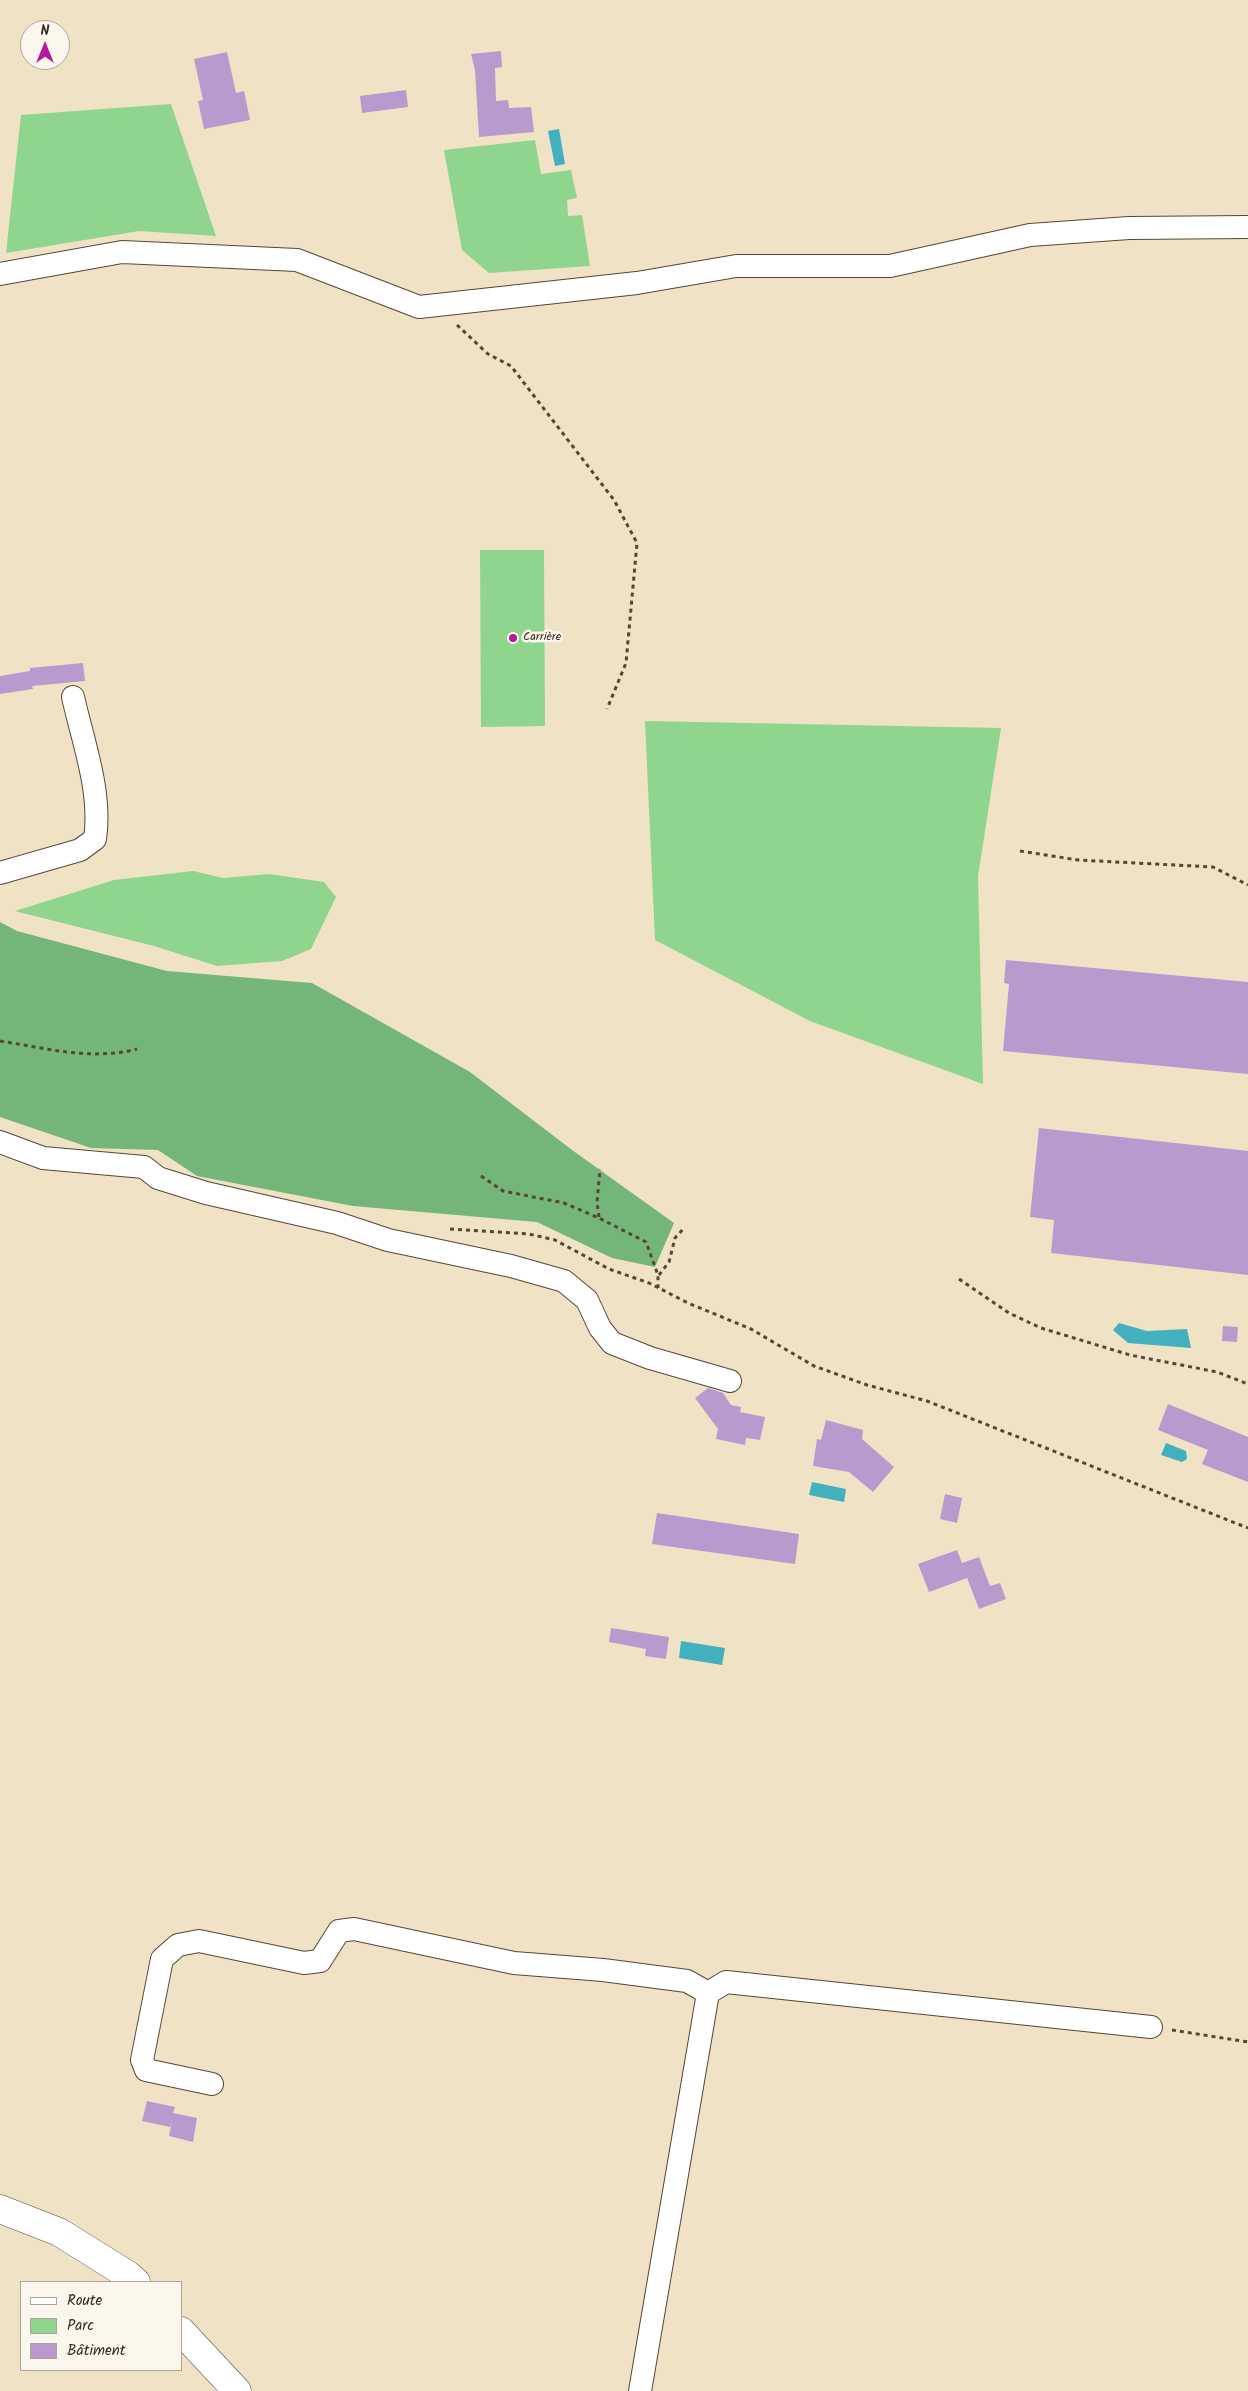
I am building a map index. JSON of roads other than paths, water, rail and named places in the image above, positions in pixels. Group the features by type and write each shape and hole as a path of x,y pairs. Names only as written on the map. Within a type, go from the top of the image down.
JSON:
{"main road":[{"path":"0,2209 59,2232 128,2274 135,2281"},
{"path":"182,2332 237,2391"}],"street":[{"path":"0,274 122,252 297,260 419,306 637,283 736,266 890,266 1030,234 1130,228 1248,228"},
{"path":"0,873 80,850 95,839 98,820 96,797 72,697"},
{"path":"0,1142 43,1158 144,1166 158,1178 206,1193 337,1224 388,1240 511,1266 564,1281 587,1300 600,1328 612,1343 650,1358 730,1381"},
{"path":"212,2084 146,2070 142,2060 162,1959 178,1944 198,1941 304,1963 320,1961 339,1931 354,1929 514,1963 603,1970 687,1981 708,1993"},
{"path":"640,2391 708,1993 726,1982 1151,2027"}],"water":[{"path":"559,129 565,164 555,166 548,131"},
{"path":"1119,1323 1147,1331 1187,1329 1191,1348 1128,1343 1113,1330"},
{"path":"1166,1443 1186,1451 1187,1459 1182,1462 1161,1455"},
{"path":"812,1482 846,1489 844,1502 809,1495"},
{"path":"681,1641 725,1648 722,1665 679,1658"}],"place":[{"name":"Carrière","path":"513,638"}]}
